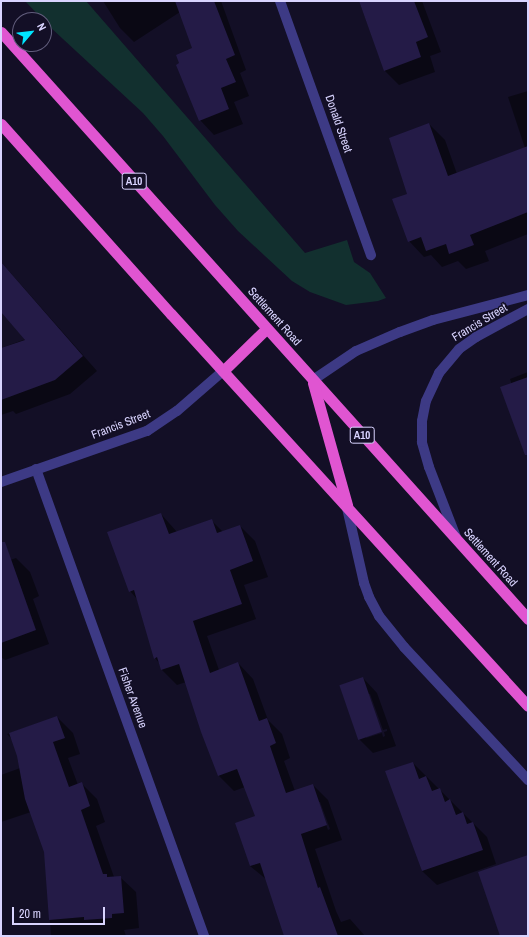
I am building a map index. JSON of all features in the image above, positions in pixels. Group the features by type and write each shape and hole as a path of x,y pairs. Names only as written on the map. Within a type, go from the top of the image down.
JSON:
{"highway":[{"name":"Settlement Road","path":"1,32 266,329 528,619"},
{"path":"1,124 347,508 528,706"},
{"name":"Francis Street","path":"223,371 266,329"},
{"path":"313,380 347,508"}],"street":[{"name":"Donald Street","path":"280,1 371,255"},
{"name":"Francis Street","path":"313,380 356,352 400,332 433,320 528,295"},
{"name":"Francis Street","path":"457,540 429,467 423,447 422,421 426,401 439,373 459,349 528,309"},
{"name":"Francis Street","path":"1,482 148,431 177,411 223,371"},
{"name":"Fisher Avenue","path":"36,469 204,936"},
{"path":"347,508 364,583 369,597 379,616 404,647 528,780"}],"green space":[{"path":"25,1 86,1 305,253 347,240 354,262 370,273 386,298 378,301 346,305 310,292 292,281 238,231 215,205 163,136 143,113 52,29 52,12 36,12"}],"building":[{"path":"175,1 214,1 235,55 226,59 236,82 221,88 229,109 199,121 176,65 179,63 176,55 192,48"},
{"path":"359,1 414,1 428,37 416,42 421,57 384,71"},
{"path":"429,123 448,176 528,146 528,212 470,235 474,245 449,254 446,244 426,251 421,237 408,242 392,199 407,194 389,138"},
{"path":"1,262 83,356 55,380 1,400 1,348 25,340 1,312"},
{"path":"528,377 528,455 525,455 500,387"},
{"path":"161,513 169,534 212,519 217,533 240,525 253,561 230,570 242,604 193,621 210,673 238,662 259,721 267,718 276,743 270,746 286,793 313,784 327,825 301,834 318,888 320,887 338,936 284,936 260,863 250,866 235,823 255,816 237,769 218,776 201,732 179,664 161,670 157,657 154,659 134,590 129,592 107,532"},
{"path":"1,542 5,542 36,630 1,643"},
{"path":"363,677 382,732 358,740 339,685"},
{"path":"57,716 65,738 53,742 69,787 82,782 90,806 81,810 103,874 107,874 107,877 121,876 124,913 112,914 112,918 84,920 84,917 49,920 44,852 25,799 17,756 9,733"},
{"path":"413,762 419,779 426,776 432,791 440,788 445,802 450,799 456,815 463,812 467,824 473,822 483,850 422,871 385,771"},
{"path":"528,855 528,936 500,936 478,872"}]}
